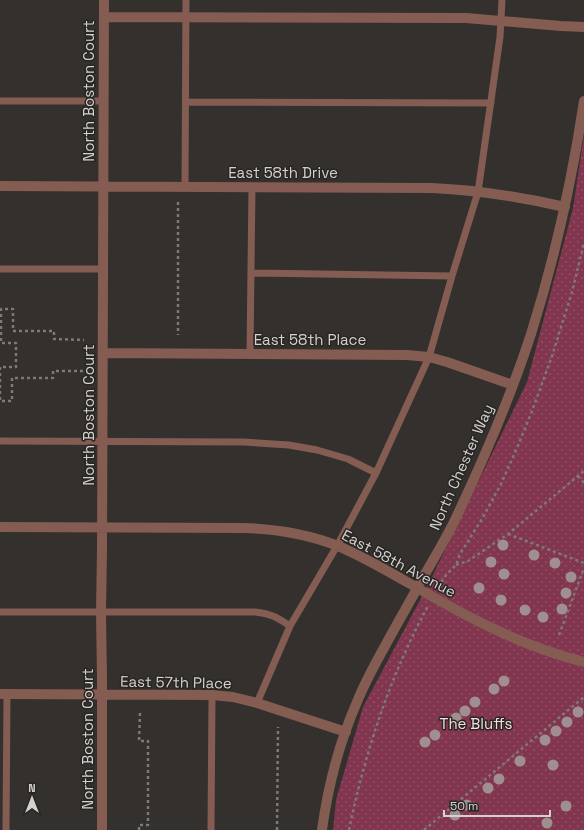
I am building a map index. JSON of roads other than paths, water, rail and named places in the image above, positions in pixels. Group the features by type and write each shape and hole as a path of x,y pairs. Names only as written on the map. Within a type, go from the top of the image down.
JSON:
{"street":[{"name":"North Boston Court","path":"102,830 101,612 104,0"},
{"path":"104,17 440,18 584,27"},
{"name":"North Chester Way","path":"322,830 329,789 336,762 356,702 453,524 481,464 513,385 529,340 550,269 565,207 584,101"},
{"name":"East 58th Drive","path":"0,186 448,188 509,196 565,207"},
{"name":"East 58th Place","path":"103,353 394,354 429,357 448,362 513,385"},
{"name":"East 58th Avenue","path":"0,527 258,528 302,535 337,546 357,555 473,619 515,638 548,651 584,662"},
{"name":"East 57th Place","path":"3,694 212,695 233,697 257,703 346,732"}],"lane":[{"path":"186,0 186,186"},
{"path":"257,703 290,626 337,546 376,474 429,357 478,192 491,103 501,21 502,0"},
{"path":"0,101 103,101"},
{"path":"186,102 491,103"},
{"path":"250,354 252,186"},
{"path":"0,269 103,269"},
{"path":"251,273 452,276"},
{"path":"0,441 244,442 289,445 317,450 348,459 376,474"},
{"path":"0,612 255,612 274,616 290,626"},
{"path":"3,694 6,830"},
{"path":"211,830 212,695"}],"park label":[{"name":"The Bluffs","path":"476,723"}]}
